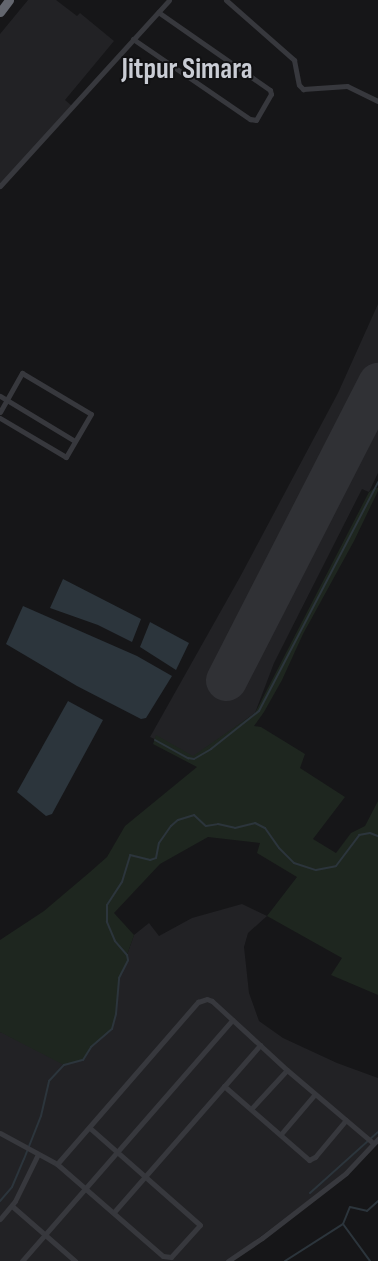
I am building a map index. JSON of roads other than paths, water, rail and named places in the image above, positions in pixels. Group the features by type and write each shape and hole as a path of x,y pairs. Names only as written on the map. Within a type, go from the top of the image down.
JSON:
{"highway":[{"path":"0,12 9,0"}],"street":[{"path":"0,186 168,0"},
{"path":"226,0 294,60 299,85 303,88 347,86 378,101"},
{"path":"133,39 250,119 256,120 270,94 270,90 158,12"},
{"path":"0,412 22,373 90,414 66,457 0,418"},
{"path":"0,396 75,441"},
{"path":"57,1164 198,1002 206,999 212,1001 287,1070 366,1137 375,1142 346,1173 262,1238 228,1261"},
{"path":"22,1261 232,1020"},
{"path":"114,1212 260,1045"},
{"path":"251,1109 287,1070"},
{"path":"224,1086 310,1160 315,1157 346,1120"},
{"path":"281,1134 316,1094"},
{"path":"0,1133 57,1164 167,1257 171,1257 200,1225 90,1128"},
{"path":"0,1219 12,1206 38,1154"},
{"path":"12,1206 75,1261"}],"waterway":[{"path":"155,740 188,758 194,759 211,749 259,711 378,482"},
{"path":"0,1201 12,1187 24,1159 41,1116 49,1081 64,1065 83,1060 91,1047 112,1029 116,1014 119,978 128,960 127,955 115,941 107,922 107,905 122,882 130,855 150,860 156,858 159,843 171,826 178,820 194,815 206,826 218,824 235,828 255,823 265,828 279,848 294,863 316,870 336,866 359,835 370,833 378,836"},
{"path":"310,1193 378,1132"},
{"path":"285,1261 343,1224 350,1207 367,1211 378,1201"},
{"path":"343,1224 370,1261"}],"district":[{"name":"Jitpur Simara","path":"187,70"}]}
